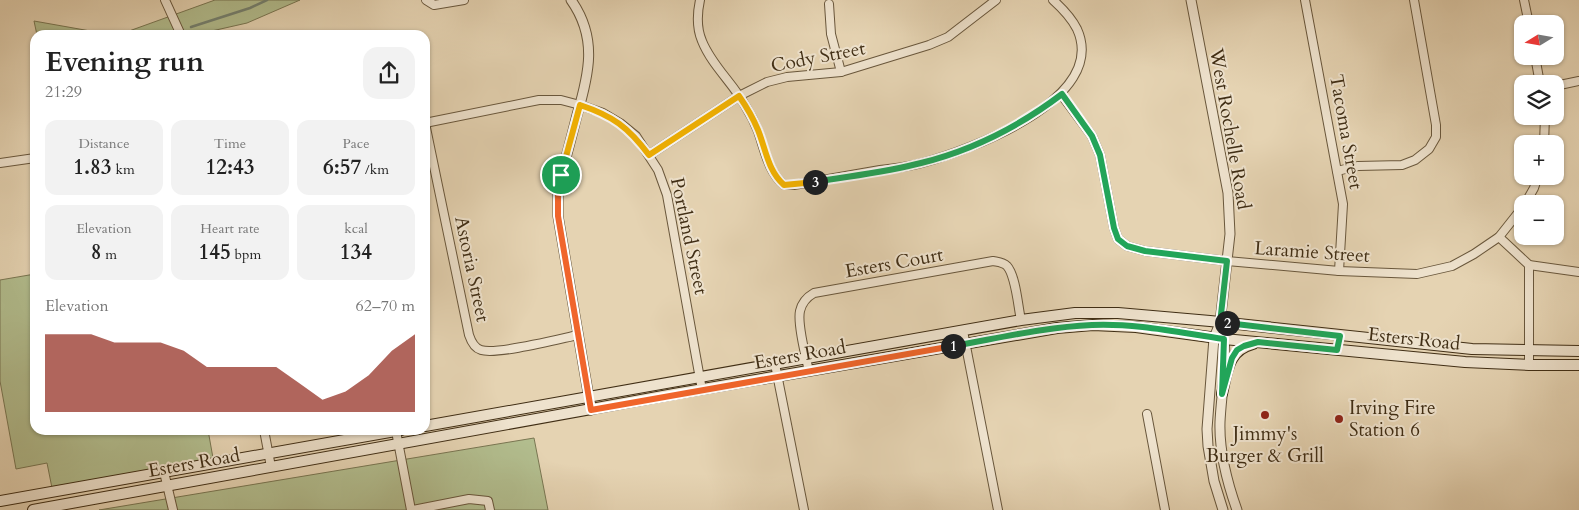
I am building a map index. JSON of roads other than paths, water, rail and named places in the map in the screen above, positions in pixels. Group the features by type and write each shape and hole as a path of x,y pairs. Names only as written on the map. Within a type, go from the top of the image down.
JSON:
{"main road":[{"name":"Esters Road","path":"430,425 1056,315 1104,313 1145,315 1472,349 1579,351"},
{"name":"Esters Road","path":"33,510 778,376 1057,328 1093,325 1136,327 1219,339 1465,362 1579,365"},
{"path":"1337,350 1340,336"},
{"path":"1222,394 1226,373 1237,350 1258,342"},
{"name":"Esters Road","path":"0,501 269,455 372,435"}],"street":[{"path":"165,0 179,30"},
{"path":"426,0 434,5 464,0"},
{"path":"572,0 585,26 590,58 558,190 558,216 591,410"},
{"path":"700,0 697,14 698,28 702,41 714,63 739,96 757,129 772,171 784,185 794,185 921,163 999,135 1037,113 1062,94 1075,77 1081,61 1081,44 1078,31 1070,16 1053,0"},
{"name":"West Rochelle Road","path":"1191,0 1228,193 1230,234 1219,339 1222,394 1220,424 1224,471 1237,510"},
{"name":"Tacoma Street","path":"1305,0 1343,204 1339,271"},
{"path":"1336,171 1358,166 1402,165 1415,160 1429,149 1436,137 1436,125 1414,0"},
{"path":"1524,0 1527,15"},
{"name":"Cody Street","path":"649,155 739,96 767,82 787,77 840,72 900,55 948,37 993,1"},
{"path":"829,4 831,34 840,72"},
{"path":"1564,84 1579,81"},
{"name":"Laramie Street","path":"1062,94 1092,136 1100,155 1114,228 1118,239 1127,246 1145,251 1227,261 1339,271 1417,274 1452,266 1499,237 1514,218"},
{"name":"Portland Street","path":"430,122 539,100 561,100 603,113 620,123 636,136 658,170 667,195 702,390"},
{"name":"Astoria Street","path":"430,148 468,335 472,343 480,350 495,351 578,335"},
{"path":"0,163 30,159"},
{"path":"1499,237 1522,260 1530,265 1579,272"},
{"name":"Esters Court","path":"809,371 799,313 803,303 814,293 1001,262 1008,267 1012,274 1021,320"},
{"path":"1529,365 1530,265"},
{"path":"963,331 998,510"},
{"name":"West Rochelle Road","path":"1219,339 1208,396 1207,437 1214,481 1224,510"},
{"path":"776,364 804,510"},
{"path":"1147,414 1165,510"},
{"path":"265,435 271,467"},
{"path":"398,435 412,510 469,499 488,501 490,510"},
{"path":"164,472 173,510"}],"waterway":[{"path":"191,27 250,8 267,0"}],"place":[{"name":"Jimmy's Burger & Grill","path":"1265,415"},
{"name":"Irving Fire Station 6","path":"1339,419"}]}
